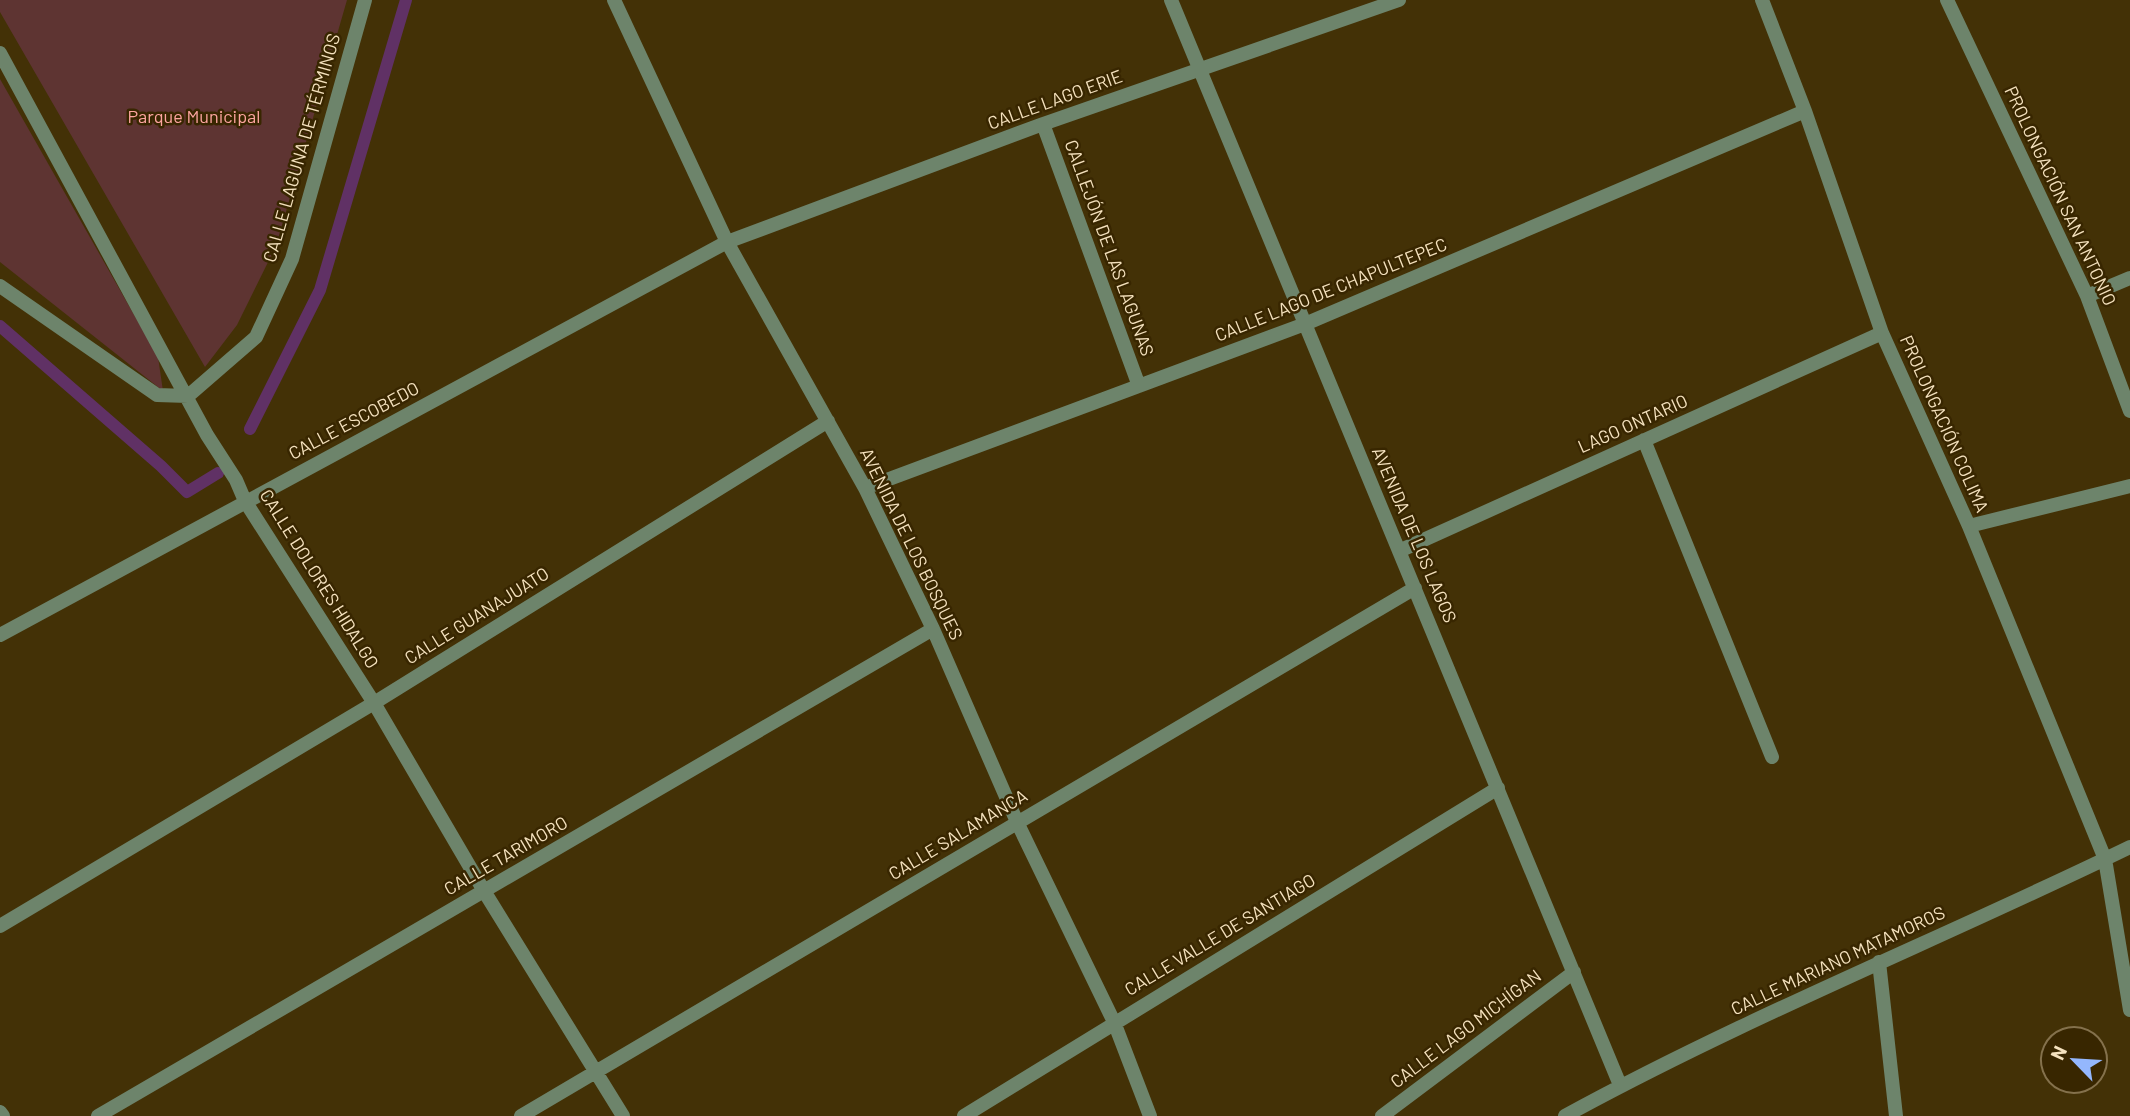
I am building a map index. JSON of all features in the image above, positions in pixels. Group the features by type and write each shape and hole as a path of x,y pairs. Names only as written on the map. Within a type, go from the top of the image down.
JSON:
{"street":[{"name":"CALLE LAGUNA DE TÉRMINOS","path":"188,396 256,337 292,259 365,0"},
{"name":"AVENIDA DE LOS BOSQUES","path":"614,0 727,242 865,488 933,629 1017,822 1114,1022 1150,1116"},
{"name":"AVENIDA DE LOS LAGOS","path":"1171,0 1620,1085"},
{"name":"CALLE LAGO ERIE","path":"727,242 1043,124 1399,0"},
{"name":"PROLONGACIÓN COLIMA","path":"1762,0 1805,111 1882,333 1969,526 2105,859 2130,1010"},
{"name":"PROLONGACIÓN SAN ANTONIO","path":"1947,0 2087,296 2130,411"},
{"name":"CALLE DOLORES HIDALGO","path":"0,53 207,435 236,480 245,501 374,703 484,891 622,1116"},
{"name":"CALLE LAGO DE CHAPULTEPEC","path":"865,488 1305,324 1805,111"},
{"name":"CALLEJÓN DE LAS LAGUNAS","path":"1043,124 1139,386"},
{"name":"CALLE ESCOBEDO","path":"0,635 727,242"},
{"path":"2087,296 2130,278"},
{"path":"0,286 157,395 188,396"},
{"name":"LAGO ONTARIO","path":"1399,551 1882,333"},
{"name":"CALLE GUANAJUATO","path":"0,926 374,703 828,421"},
{"path":"1644,440 1772,757"},
{"path":"1969,526 2130,486"},
{"name":"CALLE SALAMANCA","path":"521,1116 1415,588"},
{"name":"CALLE TARIMORO","path":"98,1116 933,629"},
{"name":"CALLE VALLE DE SANTIAGO","path":"964,1116 1498,788"},
{"name":"CALLE MARIANO MATAMOROS","path":"1565,1116 1620,1085 2130,847"},
{"path":"1879,962 1896,1116"},
{"name":"CALLE LAGO MICHÍGAN","path":"1382,1116 1574,972"}],"green space":[{"name":"Parque Municipal","path":"0,0 347,0 276,246 237,325 205,367 0,12"},
{"path":"0,79 158,357 163,391 0,262"}],"waterway":[{"path":"250,429 320,290 406,0"},
{"path":"0,326 161,466 187,492 218,473"}]}
